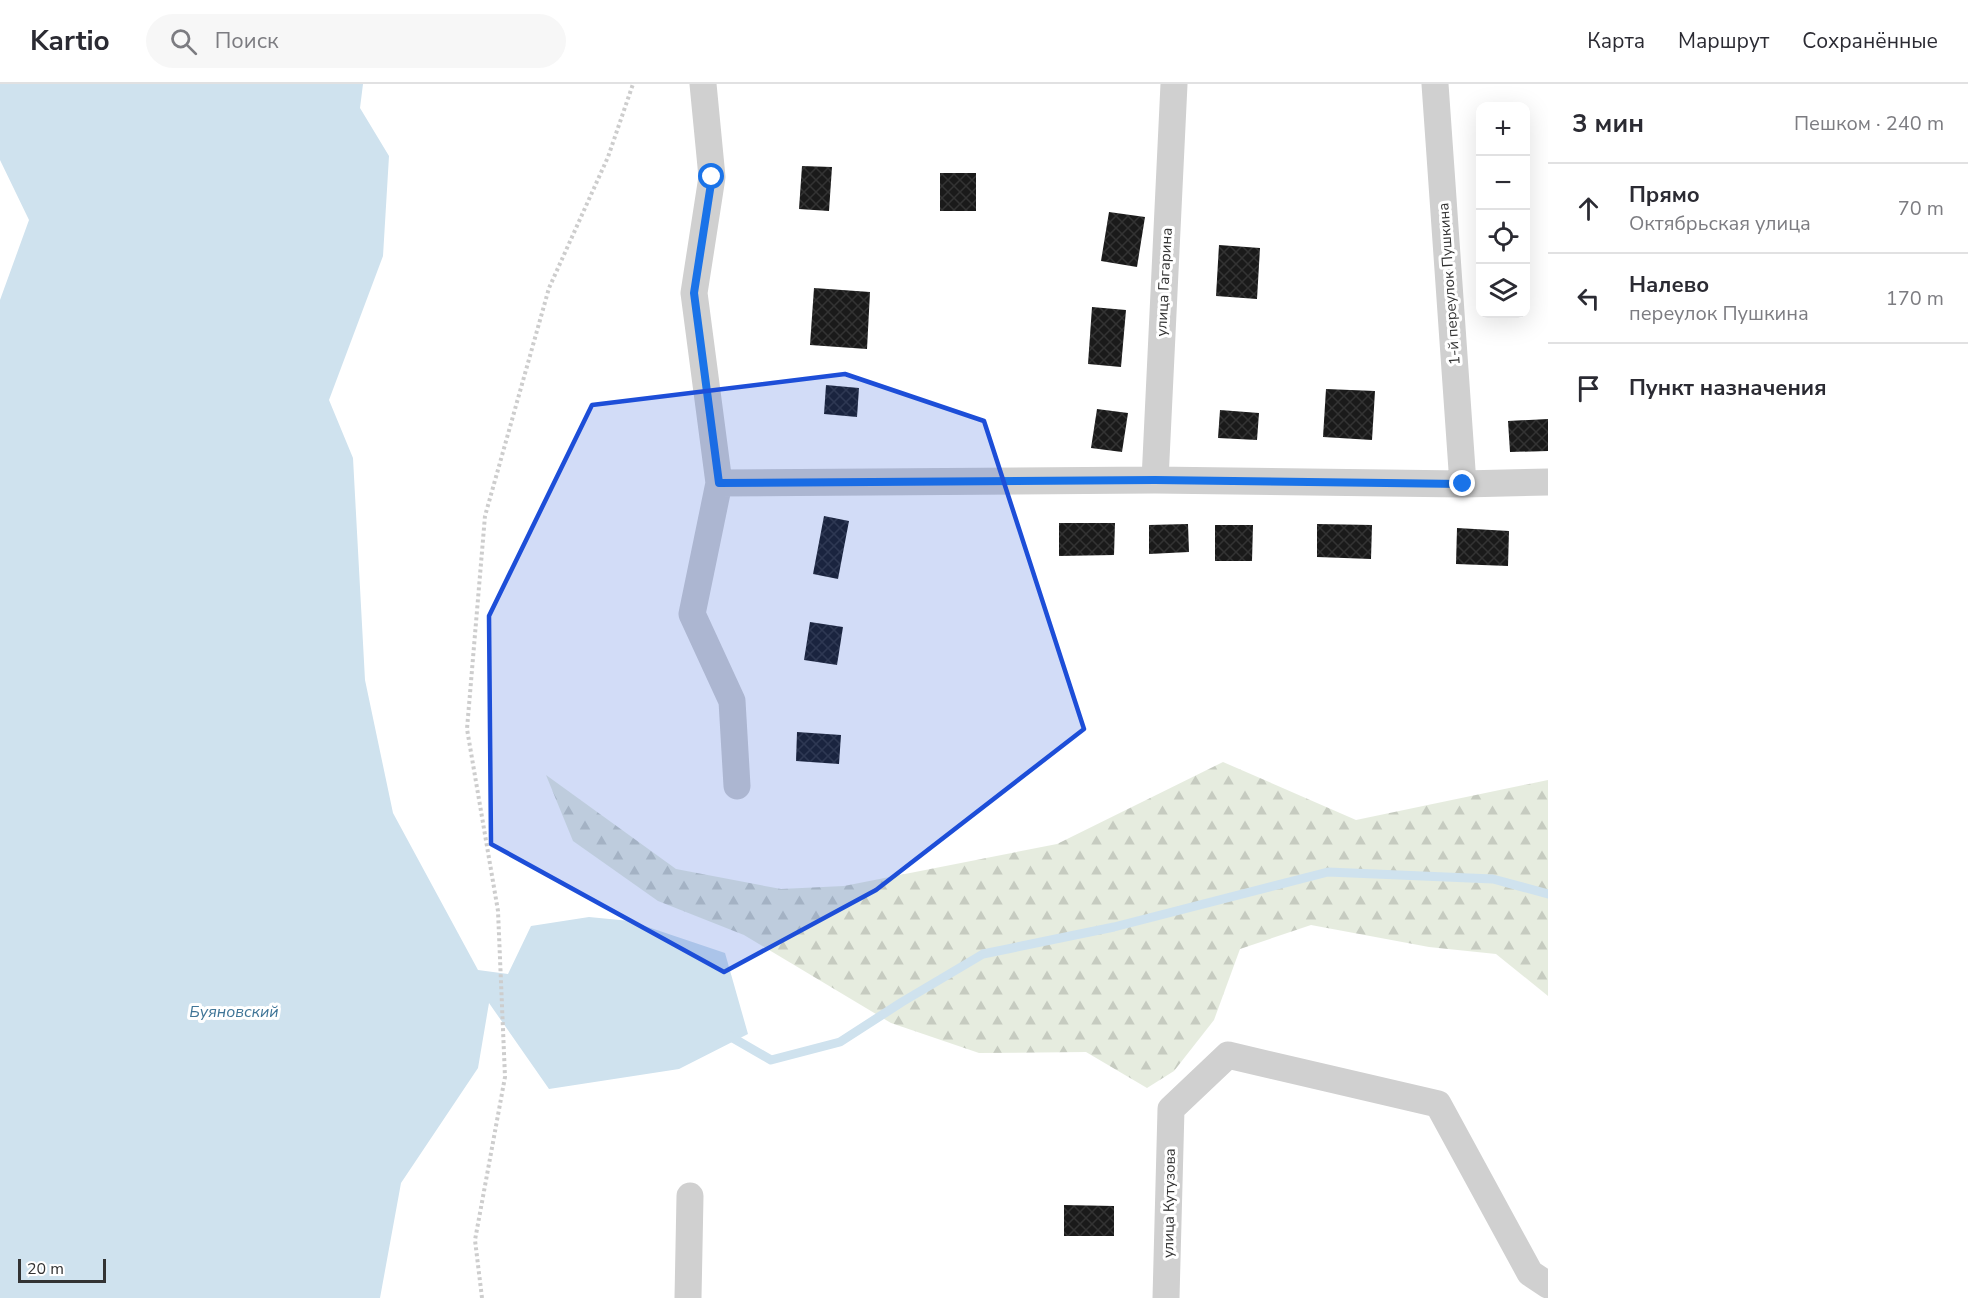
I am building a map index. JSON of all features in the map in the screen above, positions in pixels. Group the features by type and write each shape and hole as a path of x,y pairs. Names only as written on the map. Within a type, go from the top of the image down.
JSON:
{"street":[{"path":"703,84 712,177 694,293 719,483 692,614 732,701 737,786"},
{"name":"улица Гагарина","path":"1155,480 1174,84"},
{"name":"1-й переулок Пушкина","path":"1435,84 1463,484"},
{"path":"719,483 1155,480 1463,484 1548,482"},
{"name":"улица Кутузова","path":"1166,1298 1171,1108 1228,1055 1438,1104 1530,1273 1548,1285"},
{"path":"688,1298 690,1196"}],"path":[{"path":"482,1298 474,1240 505,1077 498,911 467,729 485,516 549,288 608,157 633,84"}],"highlighted area":[{"path":"845,374 984,421 1084,729 876,890 724,972 491,844 489,616 592,405"}],"green space":[{"path":"1223,762 1356,820 1548,780 1548,996 1496,954 1429,947 1311,925 1240,949 1214,1020 1174,1071 1147,1088 1086,1052 979,1053 891,1023 744,935 658,901 573,841 546,775 676,869 781,889 844,886 1057,844"}],"water":[{"name":"Буяновский","path":"0,84 363,84 360,108 389,156 383,256 329,400 353,458 365,680 393,813 478,970 508,974 531,926 589,917 630,921 725,953 748,1034 679,1069 549,1089 489,1003 478,1068 401,1183 380,1298 0,1298 0,300 29,220 0,160"}],"building":[{"path":"802,166 832,167 829,211 799,209"},
{"path":"940,173 976,173 976,211 940,211"},
{"path":"1109,212 1145,217 1137,267 1101,261"},
{"path":"1219,245 1260,248 1257,299 1216,296"},
{"path":"814,288 870,292 867,349 810,345"},
{"path":"1092,307 1126,310 1121,367 1088,364"},
{"path":"826,385 859,388 857,417 824,414"},
{"path":"1326,389 1375,391 1372,440 1323,437"},
{"path":"1097,409 1128,413 1122,452 1091,448"},
{"path":"1220,410 1259,413 1257,440 1218,438"},
{"path":"1548,419 1548,451 1510,452 1508,421"},
{"path":"824,516 849,521 838,579 813,574"},
{"path":"1059,523 1115,523 1114,555 1059,556"},
{"path":"1188,524 1189,552 1149,554 1149,525"},
{"path":"1317,524 1372,525 1371,559 1317,557"},
{"path":"1215,525 1253,525 1252,561 1215,561"},
{"path":"1457,528 1509,531 1508,566 1456,564"},
{"path":"810,622 843,627 837,665 804,660"},
{"path":"797,732 841,735 839,764 796,761"},
{"path":"1064,1205 1114,1206 1114,1236 1064,1236"}],"waterway":[{"path":"726,1034 771,1060 840,1042 983,954 1114,927 1328,872 1493,879 1548,894"}],"route":[{"path":"712,177 694,293 719,483 1155,480 1463,484"}]}
